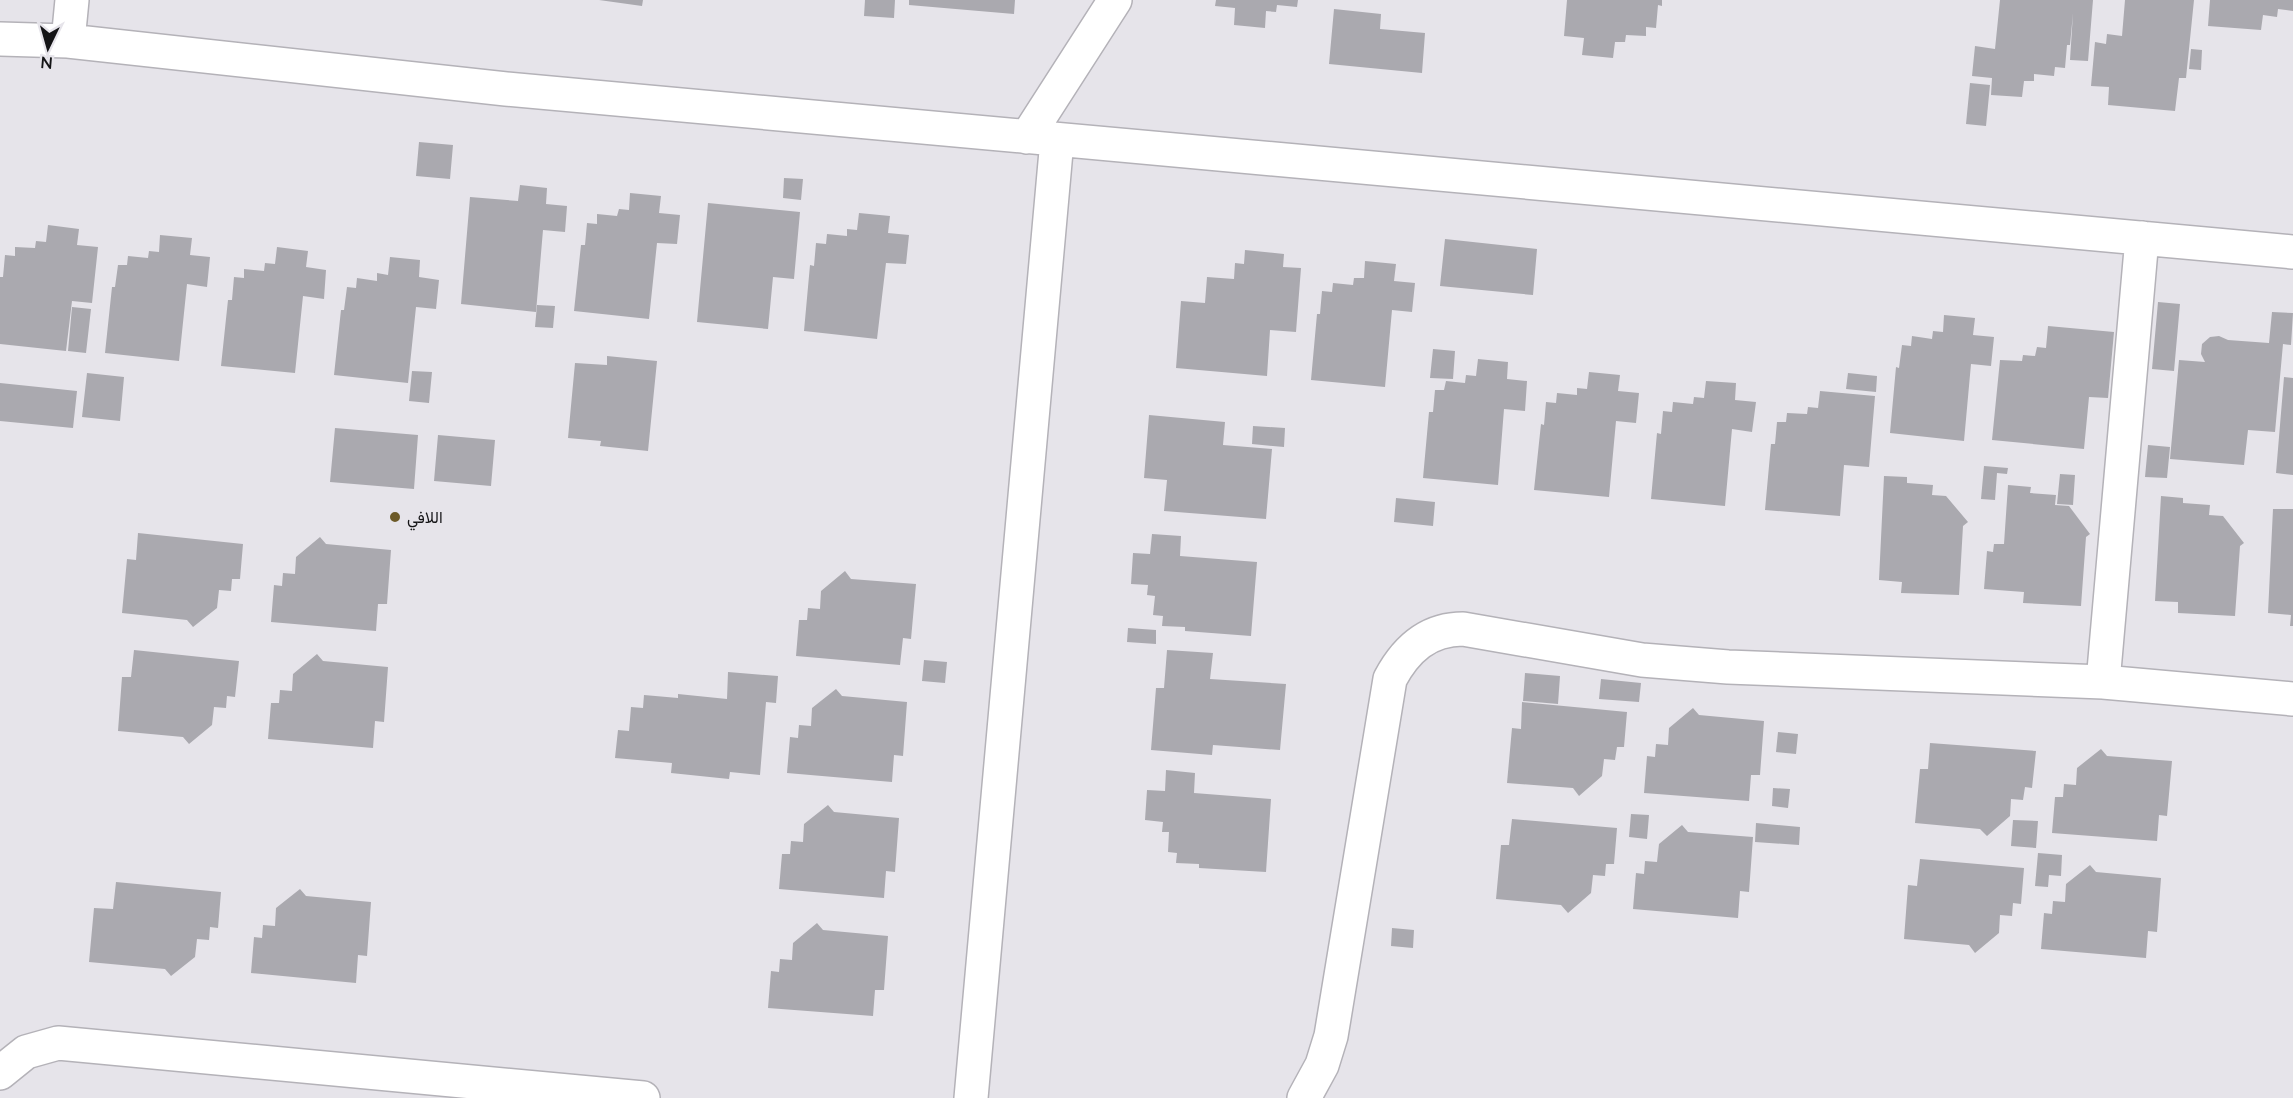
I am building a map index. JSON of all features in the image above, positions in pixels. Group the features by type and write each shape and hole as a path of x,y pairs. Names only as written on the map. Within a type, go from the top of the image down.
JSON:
{"street":[{"path":"68,40 72,0"},
{"path":"971,1098 1042,139 1115,0"},
{"path":"0,39 68,40 506,89 2293,252"},
{"path":"2103,682 2142,238"},
{"path":"1304,1098 1322,1065 1331,1036 1390,678 1400,660 1425,639 1449,629 1463,629 1642,660 1728,667 2103,682 2293,699"},
{"path":"0,1072 26,1052 58,1043 643,1098"}],"building":[{"path":"599,0 643,0 642,6"},
{"path":"865,0 895,0 894,18 864,16"},
{"path":"909,0 1015,0 1014,14 909,5"},
{"path":"1216,0 1298,0 1297,7 1277,5 1276,12 1266,11 1265,28 1234,25 1235,8 1215,6"},
{"path":"1567,0 1662,0 1662,6 1658,5 1656,28 1646,27 1646,36 1626,35 1625,42 1615,42 1613,58 1582,55 1584,38 1564,36"},
{"path":"2000,0 2093,0 2088,61 2070,60 2073,13 2065,68 2055,67 2054,76 2034,74 2034,81 2024,81 2022,97 1991,95 1992,78 1972,76 1975,46 1995,49"},
{"path":"2125,0 2194,0 2186,78 2179,78 2175,111 2108,105 2109,87 2091,86 2095,42 2106,44 2107,34 2122,36"},
{"path":"2210,0 2293,0 2293,11 2278,9 2277,17 2263,15 2261,30 2208,26"},
{"path":"1334,9 1381,14 1380,29 1425,33 1422,73 1329,64"},
{"path":"2191,49 2202,50 2201,70 2189,69"},
{"path":"1970,83 1990,85 1986,126 1966,124"},
{"path":"419,142 453,145 450,179 416,176"},
{"path":"784,178 803,179 801,200 783,198"},
{"path":"520,185 547,188 546,204 567,206 565,232 543,230 536,312 461,304 470,197 518,201"},
{"path":"630,193 661,196 659,213 680,215 677,244 657,243 649,319 574,311 581,245 585,245 587,223 597,224 597,214 617,216 619,209 629,210"},
{"path":"708,203 800,212 794,279 773,277 768,329 697,322"},
{"path":"859,213 890,216 888,233 909,235 906,264 886,263 877,339 804,331 810,265 814,266 816,243 826,244 827,234 847,236 847,229 857,230"},
{"path":"48,225 79,229 77,245 98,247 92,303 72,301 66,351 0,344 0,277 3,277 5,255 15,256 15,247 35,248 36,241 46,242"},
{"path":"160,235 192,238 190,255 210,257 207,287 187,284 179,361 105,353 112,287 115,287 118,265 127,265 128,256 148,258 149,251 159,252"},
{"path":"1445,239 1537,249 1533,295 1440,286"},
{"path":"277,247 308,251 306,267 326,270 324,299 303,296 295,373 221,366 228,300 232,300 234,277 244,278 244,269 264,271 265,263 275,264"},
{"path":"1245,250 1284,254 1283,267 1301,268 1296,332 1270,330 1267,376 1176,368 1181,301 1205,303 1207,277 1234,279 1235,263 1244,264"},
{"path":"390,257 420,260 419,277 439,280 436,309 416,307 408,383 334,375 341,310 344,310 347,287 356,288 357,278 377,281 377,273 388,275"},
{"path":"1365,261 1396,264 1394,281 1415,283 1412,312 1392,310 1385,387 1311,380 1317,314 1320,314 1322,291 1332,292 1333,283 1353,285 1354,278 1364,278"},
{"path":"2158,302 2180,304 2174,371 2152,369"},
{"path":"537,305 555,306 553,328 535,327"},
{"path":"72,307 91,309 86,353 68,351"},
{"path":"2272,312 2293,313 2291,345 2283,344 2275,432 2248,430 2244,465 2170,459 2179,360 2205,362 2201,354 2202,344 2210,337 2219,336 2228,340 2269,343"},
{"path":"1944,315 1975,318 1973,335 1994,337 1991,366 1971,364 1964,441 1890,433 1896,367 1899,368 1902,345 1911,346 1912,336 1932,339 1933,331 1943,332"},
{"path":"2048,326 2114,332 2108,398 2089,397 2084,449 1992,440 2000,360 2022,361 2023,355 2035,356 2037,347 2046,348"},
{"path":"1433,349 1455,351 1453,379 1430,378"},
{"path":"607,356 657,361 648,451 600,446 601,441 568,438 575,363 607,365"},
{"path":"1478,359 1508,362 1507,379 1527,381 1525,411 1504,409 1498,485 1423,478 1429,412 1433,412 1435,390 1444,390 1446,381 1465,383 1466,375 1476,376"},
{"path":"412,371 432,372 429,403 409,401"},
{"path":"1589,372 1620,375 1618,391 1639,393 1636,423 1616,421 1609,497 1534,490 1541,424 1544,425 1546,402 1556,403 1557,393 1577,395 1577,388 1587,389"},
{"path":"87,373 124,377 120,421 82,417"},
{"path":"1848,373 1877,376 1876,392 1846,389"},
{"path":"2284,377 2293,378 2293,475 2276,473"},
{"path":"1706,381 1736,383 1735,400 1756,402 1752,432 1732,429 1725,506 1651,499 1657,433 1661,434 1663,411 1672,412 1673,402 1693,404 1694,397 1704,398"},
{"path":"0,383 77,391 73,428 0,421"},
{"path":"1820,391 1875,396 1869,467 1844,465 1840,516 1765,510 1771,444 1775,444 1777,422 1786,422 1787,413 1807,414 1808,407 1818,408"},
{"path":"1149,415 1225,422 1223,445 1272,449 1266,519 1164,511 1167,480 1144,478"},
{"path":"1253,426 1285,428 1284,447 1252,444"},
{"path":"335,428 418,435 414,489 330,482"},
{"path":"438,435 495,440 491,486 434,481"},
{"path":"2148,445 2170,447 2167,478 2145,477"},
{"path":"1984,466 2008,468 2007,474 1997,473 1995,500 1981,499"},
{"path":"2060,474 2075,475 2073,505 2057,504"},
{"path":"1884,476 1907,477 1907,483 1933,485 1932,495 1946,496 1968,522 1963,526 1959,595 1901,593 1902,582 1879,580"},
{"path":"2008,485 2031,487 2030,493 2056,495 2055,505 2069,506 2090,534 2086,537 2081,606 2023,603 2024,592 1984,589 1987,551 1993,552 1994,544 2004,544"},
{"path":"2161,496 2183,498 2183,503 2210,505 2209,515 2223,516 2244,543 2240,546 2235,616 2178,613 2178,602 2155,601"},
{"path":"1396,498 1435,502 1433,526 1394,522"},
{"path":"2273,509 2293,509 2293,626 2290,626 2291,615 2268,613"},
{"path":"138,533 243,544 240,579 232,579 231,591 219,590 217,608 193,627 187,620 122,613 127,559 136,560"},
{"path":"1152,534 1181,536 1180,556 1257,562 1251,636 1185,631 1185,627 1162,626 1163,616 1153,615 1155,596 1147,595 1148,585 1131,584 1133,553 1150,554"},
{"path":"320,537 326,544 391,550 387,604 378,604 376,631 271,622 274,585 282,586 283,573 295,574 296,557"},
{"path":"845,571 851,579 916,584 911,639 903,638 900,665 796,656 799,620 807,620 808,608 820,609 821,591"},
{"path":"1128,628 1156,630 1156,644 1127,642"},
{"path":"134,650 239,661 235,697 227,696 226,708 214,707 212,725 189,744 183,737 118,731 122,677 131,677"},
{"path":"1167,650 1213,653 1210,679 1286,684 1280,750 1213,745 1212,755 1151,750 1156,688 1164,688"},
{"path":"317,654 323,661 388,667 384,722 375,721 373,748 268,739 271,703 279,703 280,690 292,691 293,674"},
{"path":"924,660 947,662 945,683 922,681"},
{"path":"728,672 778,676 776,703 766,702 760,775 730,772 729,779 671,773 672,763 615,758 618,730 629,731 631,707 643,708 644,695 678,698 678,694 727,699"},
{"path":"1525,673 1560,676 1558,704 1523,701"},
{"path":"1601,679 1641,683 1639,702 1599,699"},
{"path":"836,689 842,696 907,702 903,756 894,755 892,782 787,773 790,737 798,738 799,725 811,726 812,708"},
{"path":"1522,702 1627,712 1624,747 1617,747 1615,760 1604,759 1602,776 1579,796 1573,788 1507,783 1512,728 1521,729"},
{"path":"1693,708 1699,715 1764,721 1760,775 1751,775 1749,801 1644,793 1647,756 1655,757 1656,744 1668,745 1669,728"},
{"path":"1778,732 1798,734 1796,754 1776,752"},
{"path":"1930,743 2036,751 2032,788 2025,787 2023,800 2011,799 2010,816 1987,836 1980,829 1915,823 1920,769 1928,769"},
{"path":"2101,749 2107,756 2172,761 2167,816 2159,815 2157,841 2052,833 2055,797 2063,797 2064,784 2076,785 2077,768"},
{"path":"1166,770 1195,773 1194,793 1271,799 1266,872 1199,868 1199,864 1176,863 1177,853 1168,852 1169,832 1162,832 1163,822 1145,820 1147,790 1165,791"},
{"path":"1773,788 1790,789 1788,808 1772,806"},
{"path":"828,805 834,812 899,818 895,872 886,871 884,898 779,889 782,854 790,854 791,841 803,842 804,824"},
{"path":"1631,814 1649,815 1647,839 1629,837"},
{"path":"1512,819 1617,828 1614,864 1606,864 1605,876 1593,875 1591,893 1568,913 1561,905 1496,899 1501,845 1509,845"},
{"path":"2013,820 2038,821 2036,848 2011,846"},
{"path":"1756,823 1800,827 1799,845 1755,842"},
{"path":"1682,825 1688,832 1753,837 1749,892 1740,891 1738,918 1633,909 1636,873 1644,874 1645,861 1657,862 1659,844"},
{"path":"2038,853 2062,855 2061,876 2049,875 2048,887 2035,886"},
{"path":"1920,859 2024,868 2021,904 2013,903 2012,916 2000,915 1999,933 1975,953 1969,945 1904,939 1908,885 1917,886"},
{"path":"2090,865 2096,872 2161,878 2157,932 2148,931 2146,958 2041,949 2044,913 2052,914 2053,901 2065,902 2066,884"},
{"path":"116,882 221,892 218,928 210,927 209,940 197,939 195,957 171,976 165,969 89,962 94,908 113,909"},
{"path":"300,889 306,896 371,902 367,956 358,955 356,983 251,973 254,937 262,938 263,925 275,926 276,908"},
{"path":"817,923 823,930 888,936 884,990 875,990 873,1016 768,1008 771,971 779,972 780,959 792,960 793,943"},
{"path":"1392,928 1414,930 1413,948 1391,946"}],"place":[{"name":"اللافي","path":"395,517"}]}
